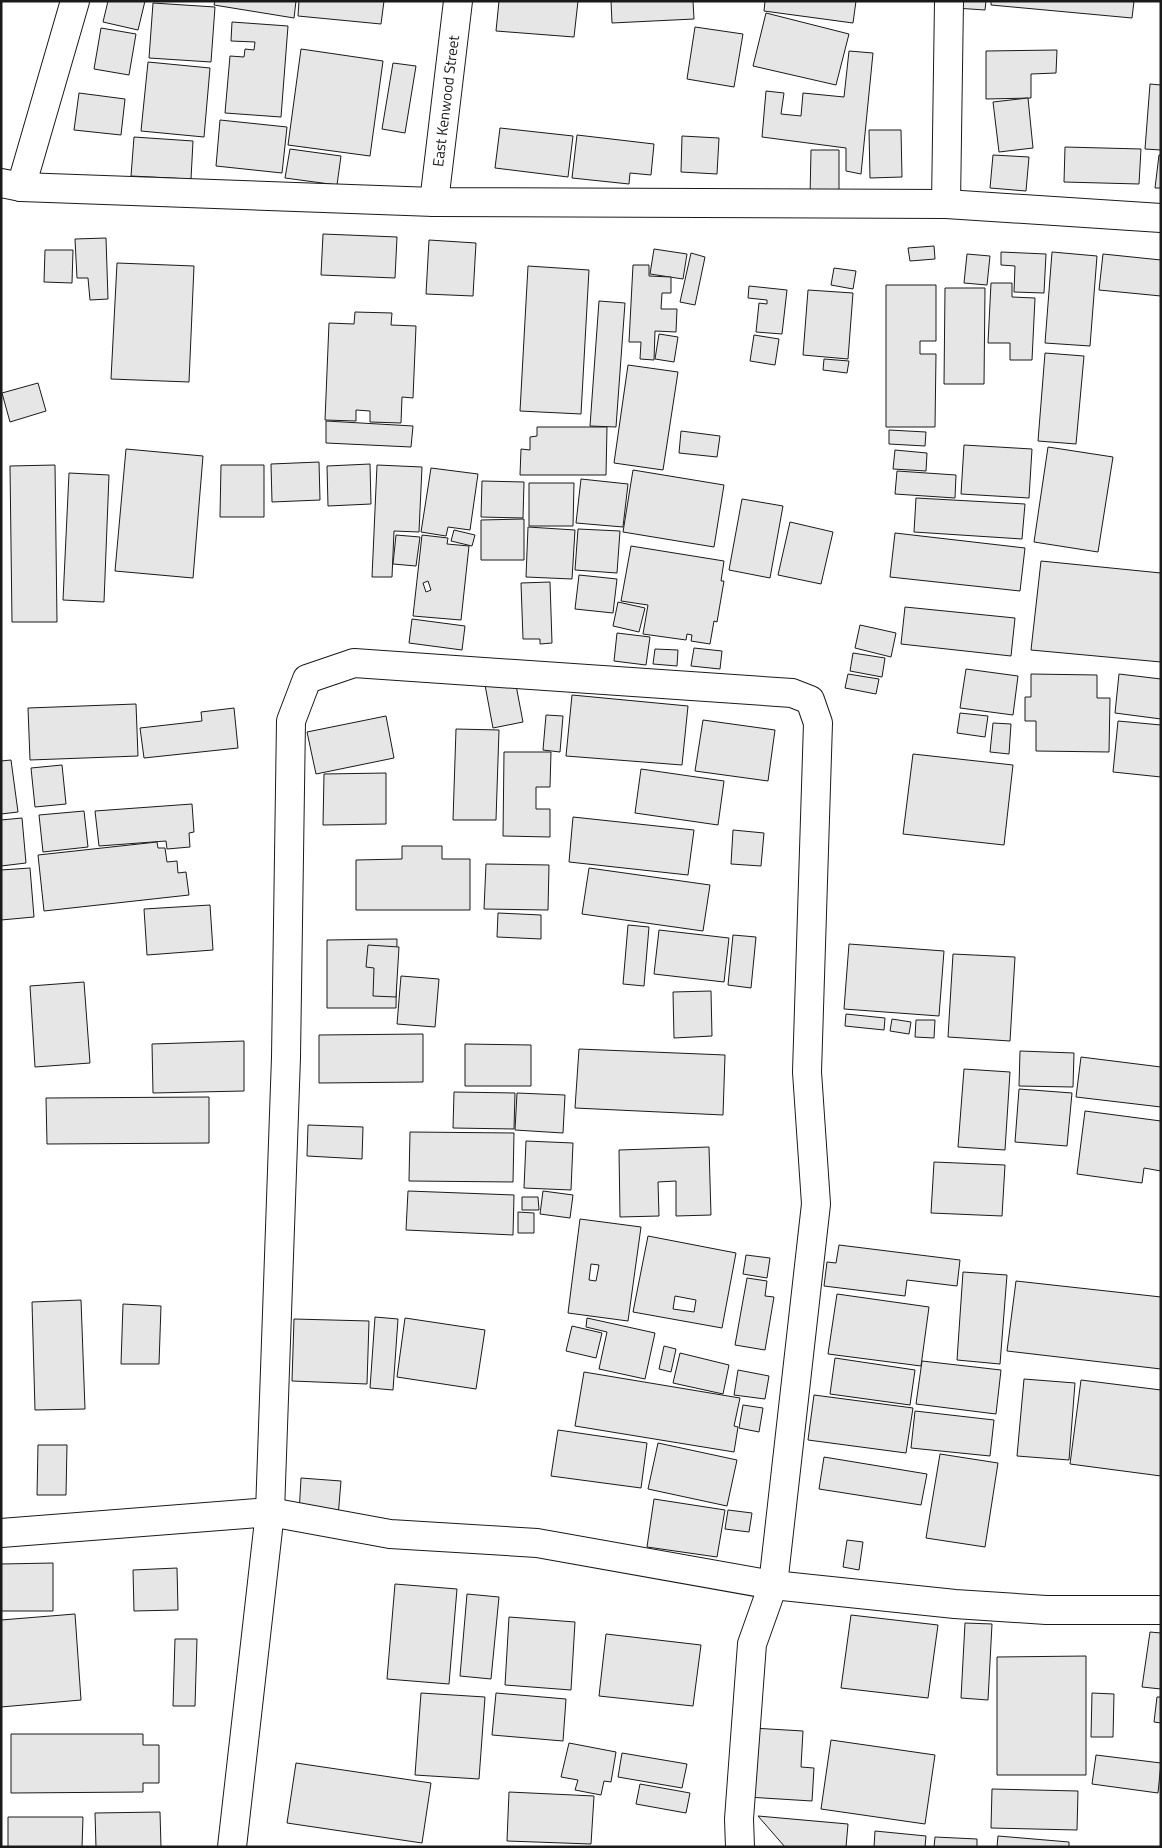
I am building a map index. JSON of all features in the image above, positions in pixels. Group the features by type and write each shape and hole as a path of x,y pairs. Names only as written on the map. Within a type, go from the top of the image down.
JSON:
{"street":[{"path":"76,1 11,185 434,202 946,204 1161,218"},
{"name":"East Kenwood Street","path":"434,202 458,1"},
{"path":"946,204 949,1"},
{"path":"232,1847 270,1512 285,1067 291,721 307,679 354,663 792,693 810,700 818,723 807,1072 816,1204 773,1585 752,1644 739,1819 740,1847"},
{"path":"1,1533 270,1512 390,1534 537,1543 773,1585 956,1604 1046,1610 1161,1610"}],"building":[{"path":"108,1 145,1 138,30 103,22"},
{"path":"215,1 296,1 294,18 214,5"},
{"path":"299,1 384,1 381,24 298,16"},
{"path":"499,1 578,1 574,37 496,31"},
{"path":"611,1 693,1 694,19 612,23"},
{"path":"765,1 856,1 853,23 764,11"},
{"path":"955,1 986,1 985,10 955,8"},
{"path":"991,1 1134,1 1132,18 991,5"},
{"path":"153,3 215,7 211,62 149,58"},
{"path":"766,13 849,34 836,85 753,66"},
{"path":"232,22 288,26 281,117 225,113 230,56 244,57 245,49 254,50 255,42 231,41"},
{"path":"695,27 743,34 734,87 687,79"},
{"path":"101,28 136,34 129,75 94,69"},
{"path":"301,49 383,61 370,156 288,145"},
{"path":"1057,50 1056,73 1031,74 1031,98 986,99 986,51"},
{"path":"849,51 873,53 861,174 846,171 846,148 762,137 766,91 784,93 781,114 801,116 803,93 844,97"},
{"path":"148,62 210,68 204,137 141,131"},
{"path":"393,63 416,66 405,133 382,129"},
{"path":"1150,84 1161,85 1161,150 1145,149"},
{"path":"79,93 125,99 121,135 74,130"},
{"path":"1028,98 1033,148 999,152 993,102"},
{"path":"220,120 287,127 282,173 216,166"},
{"path":"500,128 573,136 568,177 495,168"},
{"path":"869,130 901,130 902,177 870,178"},
{"path":"577,135 654,144 651,175 630,173 629,184 572,178"},
{"path":"682,136 719,138 717,174 681,172"},
{"path":"134,137 193,141 191,179 131,176"},
{"path":"1065,147 1141,149 1139,184 1064,182"},
{"path":"290,149 341,156 337,185 285,178"},
{"path":"811,150 839,150 839,198 810,197"},
{"path":"993,155 1029,157 1026,191 990,188"},
{"path":"1159,155 1161,155 1161,188 1155,188"},
{"path":"323,234 397,237 395,278 321,275"},
{"path":"106,238 108,299 90,300 88,278 77,278 75,239"},
{"path":"429,240 476,243 473,296 426,294"},
{"path":"934,246 935,259 910,261 908,248"},
{"path":"654,249 687,254 683,279 650,274"},
{"path":"45,250 73,250 72,283 44,282"},
{"path":"1001,252 1046,254 1044,293 1014,292 1015,266 1001,265"},
{"path":"1052,252 1097,256 1090,346 1045,343"},
{"path":"691,253 705,257 695,305 680,302"},
{"path":"967,254 990,256 987,285 964,283"},
{"path":"1103,254 1161,260 1161,296 1099,290"},
{"path":"117,263 194,266 189,382 111,379"},
{"path":"633,265 649,265 649,276 671,277 671,293 662,293 661,309 677,309 676,332 655,331 654,360 640,359 641,342 629,342"},
{"path":"528,266 589,270 581,414 520,411"},
{"path":"834,268 856,271 853,289 831,285"},
{"path":"991,283 1012,283 1012,297 1035,298 1032,360 1010,360 1010,343 988,343"},
{"path":"886,285 936,285 936,341 920,341 920,354 936,354 935,427 886,427"},
{"path":"749,286 787,290 782,334 756,332 759,303 767,304 767,300 748,298"},
{"path":"945,288 985,288 984,384 944,384"},
{"path":"808,290 853,293 848,359 803,355"},
{"path":"599,301 625,303 616,427 590,426"},
{"path":"355,312 392,313 391,325 416,326 413,398 402,397 401,423 370,422 370,411 356,410 356,421 325,420 329,323 354,324"},
{"path":"659,334 678,337 674,362 655,359"},
{"path":"754,335 779,339 775,365 750,361"},
{"path":"1045,353 1084,356 1076,444 1038,441"},
{"path":"824,359 849,361 847,373 823,370"},
{"path":"628,365 678,372 663,470 614,463"},
{"path":"38,383 46,411 10,422 2,393"},
{"path":"326,421 413,426 411,447 326,443"},
{"path":"537,427 607,427 606,475 520,475 521,449 530,450 530,437 537,436"},
{"path":"889,430 926,432 925,446 889,444"},
{"path":"681,431 720,436 717,457 679,453"},
{"path":"964,445 1032,449 1029,498 961,494"},
{"path":"1048,447 1113,457 1098,552 1034,542"},
{"path":"126,449 203,456 193,578 115,571"},
{"path":"895,450 927,453 926,471 893,469"},
{"path":"319,462 320,500 272,502 271,464"},
{"path":"370,464 371,504 328,506 327,466"},
{"path":"55,465 57,622 12,622 10,466"},
{"path":"221,465 264,465 264,517 220,517"},
{"path":"377,465 422,467 419,532 394,531 392,577 372,577"},
{"path":"431,468 478,474 470,530 448,527 446,536 421,532"},
{"path":"633,470 724,485 714,547 623,532"},
{"path":"897,471 956,475 955,498 895,494"},
{"path":"69,473 109,475 104,602 63,600"},
{"path":"581,479 628,484 623,527 576,523"},
{"path":"482,481 524,482 523,518 481,517"},
{"path":"529,483 574,483 573,526 529,526"},
{"path":"916,498 1025,504 1022,539 914,532"},
{"path":"742,499 783,506 770,578 729,570"},
{"path":"524,519 524,560 481,560 481,520"},
{"path":"790,522 833,532 821,584 778,575"},
{"path":"528,527 575,530 572,579 526,577"},
{"path":"578,529 620,531 617,573 575,570"},
{"path":"454,530 475,535 472,546 451,541"},
{"path":"895,533 1025,548 1020,591 890,577"},
{"path":"396,535 420,537 416,566 393,564"},
{"path":"422,535 448,538 447,544 469,546 461,620 413,616","holes":["428,581 431,590 426,592 423,583"]},
{"path":"631,546 724,561 721,581 724,581 717,622 714,621 710,644 691,641 692,635 687,634 686,640 643,634 648,605 621,601"},
{"path":"1041,561 1161,573 1161,662 1031,650"},
{"path":"579,575 617,579 613,613 575,609"},
{"path":"550,582 552,643 540,644 540,639 523,639 521,583"},
{"path":"618,602 645,608 639,632 613,626"},
{"path":"905,607 1015,618 1011,656 901,644"},
{"path":"412,619 465,626 462,650 409,643"},
{"path":"860,625 896,633 891,657 855,648"},
{"path":"617,633 650,637 646,665 614,661"},
{"path":"694,648 722,651 720,669 691,666"},
{"path":"655,649 678,650 677,666 653,664"},
{"path":"853,653 885,658 882,677 850,671"},
{"path":"966,669 1018,676 1013,715 960,708"},
{"path":"848,674 879,679 876,694 845,688"},
{"path":"1031,674 1097,675 1097,698 1110,698 1109,752 1036,751 1036,721 1025,721 1025,697 1031,697"},
{"path":"1119,674 1161,679 1161,719 1115,713"},
{"path":"515,680 523,722 493,728 485,685"},
{"path":"572,695 688,706 682,765 566,756"},
{"path":"136,704 138,756 30,760 28,708"},
{"path":"234,708 238,748 144,758 140,728 202,721 201,712"},
{"path":"960,713 988,716 985,737 957,733"},
{"path":"546,715 563,716 560,752 543,750"},
{"path":"386,716 394,758 316,774 307,732"},
{"path":"703,720 775,730 768,781 695,771"},
{"path":"1118,721 1161,725 1161,777 1113,772"},
{"path":"993,723 1011,724 1009,754 990,752"},
{"path":"456,729 499,730 496,820 453,820"},
{"path":"504,752 551,752 550,787 536,787 536,809 550,809 550,837 503,836"},
{"path":"913,754 1013,765 1004,845 903,834"},
{"path":"11,760 18,812 1,814 1,761"},
{"path":"62,765 66,804 35,807 31,768"},
{"path":"641,769 724,781 718,825 635,813"},
{"path":"386,773 386,824 323,825 324,774"},
{"path":"192,804 194,832 189,833 190,847 167,849 166,841 99,846 95,811"},
{"path":"84,811 88,847 43,852 39,815"},
{"path":"573,817 694,830 688,875 569,862"},
{"path":"22,818 26,863 1,866 1,820"},
{"path":"733,830 764,833 761,866 731,864"},
{"path":"157,842 158,848 165,848 167,862 177,861 178,873 186,872 189,895 44,911 38,855"},
{"path":"402,846 442,846 442,859 470,859 470,910 356,910 356,860 402,859"},
{"path":"486,864 549,865 548,910 484,909"},
{"path":"30,868 34,917 1,920 1,870"},
{"path":"589,868 710,885 703,931 582,914"},
{"path":"210,905 213,950 147,955 144,909"},
{"path":"498,913 541,915 541,939 497,937"},
{"path":"628,925 649,927 644,986 623,984"},
{"path":"659,930 729,938 724,982 654,974"},
{"path":"733,935 756,937 751,988 728,985"},
{"path":"397,939 396,1008 327,1008 327,940"},
{"path":"849,944 944,951 939,1016 844,1009"},
{"path":"368,945 399,947 396,997 373,996 374,968 366,967"},
{"path":"953,954 1015,957 1010,1041 948,1037"},
{"path":"401,976 439,979 435,1027 397,1024"},
{"path":"84,982 90,1063 35,1067 30,986"},
{"path":"711,991 712,1036 674,1038 673,992"},
{"path":"846,1014 885,1018 884,1030 845,1026"},
{"path":"892,1019 911,1022 909,1034 890,1031"},
{"path":"916,1020 935,1020 934,1038 915,1037"},
{"path":"423,1034 423,1082 319,1083 319,1035"},
{"path":"244,1041 244,1091 153,1093 152,1044"},
{"path":"465,1044 531,1045 531,1086 465,1086"},
{"path":"579,1049 725,1055 723,1115 575,1108"},
{"path":"1020,1051 1074,1053 1073,1087 1019,1086"},
{"path":"1081,1057 1161,1067 1161,1107 1076,1097"},
{"path":"964,1069 1010,1072 1005,1150 958,1147"},
{"path":"1019,1089 1072,1093 1067,1146 1015,1142"},
{"path":"454,1092 515,1093 514,1129 453,1128"},
{"path":"517,1093 565,1095 563,1133 515,1130"},
{"path":"209,1097 209,1143 47,1144 46,1098"},
{"path":"1085,1111 1161,1121 1161,1171 1144,1168 1142,1183 1077,1174"},
{"path":"308,1125 363,1127 362,1159 307,1156"},
{"path":"410,1132 514,1133 513,1182 409,1181"},
{"path":"526,1141 573,1143 571,1190 524,1188"},
{"path":"709,1147 711,1215 676,1216 676,1181 658,1182 659,1216 620,1217 619,1150"},
{"path":"934,1162 1005,1165 1002,1216 931,1213"},
{"path":"408,1191 514,1195 513,1235 406,1230"},
{"path":"543,1191 573,1195 570,1218 540,1214"},
{"path":"522,1197 538,1197 539,1210 522,1210"},
{"path":"518,1212 534,1213 534,1233 518,1233"},
{"path":"580,1219 641,1227 628,1321 568,1313","holes":["591,1264 599,1265 596,1281 589,1280"]},
{"path":"648,1236 736,1253 722,1328 633,1312","holes":["675,1296 696,1300 694,1312 673,1309"]},
{"path":"839,1245 960,1260 957,1286 907,1280 905,1296 824,1286 827,1262 836,1263"},
{"path":"746,1255 770,1258 767,1278 743,1274"},
{"path":"963,1272 1007,1275 1000,1364 957,1360"},
{"path":"747,1278 767,1281 765,1296 774,1297 765,1350 735,1345"},
{"path":"1016,1281 1161,1297 1161,1369 1007,1351"},
{"path":"837,1294 929,1307 921,1366 828,1354"},
{"path":"81,1300 85,1409 35,1410 32,1302"},
{"path":"123,1304 161,1306 159,1364 121,1364"},
{"path":"375,1317 398,1319 393,1390 370,1388"},
{"path":"405,1318 485,1330 476,1389 397,1377"},
{"path":"587,1318 655,1333 645,1379 599,1369 607,1332 586,1327"},
{"path":"294,1319 369,1321 367,1384 292,1381"},
{"path":"572,1326 602,1333 596,1358 566,1351"},
{"path":"664,1346 676,1349 671,1372 659,1369"},
{"path":"680,1353 729,1365 723,1394 673,1383"},
{"path":"835,1358 915,1370 910,1405 830,1394"},
{"path":"922,1361 1001,1370 996,1414 916,1404"},
{"path":"738,1370 769,1376 765,1399 734,1395"},
{"path":"584,1372 740,1398 734,1426 738,1427 734,1452 575,1426"},
{"path":"1024,1379 1075,1383 1069,1460 1017,1456"},
{"path":"1081,1380 1161,1390 1161,1476 1070,1464"},
{"path":"814,1395 913,1408 906,1453 808,1440"},
{"path":"743,1405 763,1408 759,1432 739,1428"},
{"path":"915,1411 994,1420 990,1456 911,1448"},
{"path":"558,1430 647,1443 641,1488 551,1476"},
{"path":"658,1443 737,1460 727,1506 648,1489"},
{"path":"38,1445 67,1445 66,1495 37,1495"},
{"path":"940,1454 998,1463 985,1547 926,1538"},
{"path":"824,1457 927,1474 921,1505 819,1489"},
{"path":"301,1478 341,1481 338,1517 299,1514"},
{"path":"654,1499 725,1510 717,1557 647,1547"},
{"path":"728,1510 752,1513 749,1532 725,1529"},
{"path":"847,1540 863,1542 859,1570 843,1567"},
{"path":"53,1563 53,1611 1,1611 1,1564"},
{"path":"177,1568 178,1610 134,1611 133,1570"},
{"path":"395,1584 457,1589 449,1684 387,1679"},
{"path":"467,1594 499,1597 491,1679 460,1676"},
{"path":"75,1614 81,1700 1,1707 1,1620"},
{"path":"851,1615 938,1625 928,1698 841,1688"},
{"path":"509,1617 575,1622 571,1690 505,1685"},
{"path":"965,1623 992,1624 988,1700 961,1698"},
{"path":"1150,1632 1161,1633 1161,1689 1142,1687"},
{"path":"606,1634 701,1645 693,1706 599,1696"},
{"path":"175,1639 197,1639 195,1706 173,1706"},
{"path":"1086,1656 1086,1775 997,1775 997,1657"},
{"path":"421,1693 485,1697 479,1779 415,1775"},
{"path":"496,1693 566,1699 563,1741 492,1735"},
{"path":"1092,1693 1114,1694 1113,1737 1091,1737"},
{"path":"1157,1697 1161,1697 1161,1723 1154,1722"},
{"path":"752,1728 803,1731 801,1767 814,1768 812,1801 747,1797"},
{"path":"11,1734 143,1734 143,1745 159,1745 159,1783 143,1783 143,1792 11,1793"},
{"path":"831,1740 935,1755 925,1824 821,1809"},
{"path":"569,1743 616,1752 611,1782 604,1781 601,1795 575,1790 578,1780 561,1777"},
{"path":"622,1753 687,1764 682,1788 618,1777"},
{"path":"1096,1755 1161,1763 1158,1793 1092,1784"},
{"path":"296,1763 431,1783 422,1843 287,1823"},
{"path":"640,1784 690,1793 686,1813 636,1804"},
{"path":"992,1789 1078,1791 1077,1830 991,1828"},
{"path":"509,1792 594,1796 591,1844 507,1841"},
{"path":"160,1812 161,1847 96,1847 95,1813"},
{"path":"758,1816 848,1824 846,1847 785,1847"},
{"path":"8,1817 83,1817 82,1847 8,1847"},
{"path":"875,1831 926,1836 925,1847 874,1847"},
{"path":"998,1836 1069,1842 1069,1847 997,1847"},
{"path":"935,1837 977,1839 977,1847 934,1847"}]}
